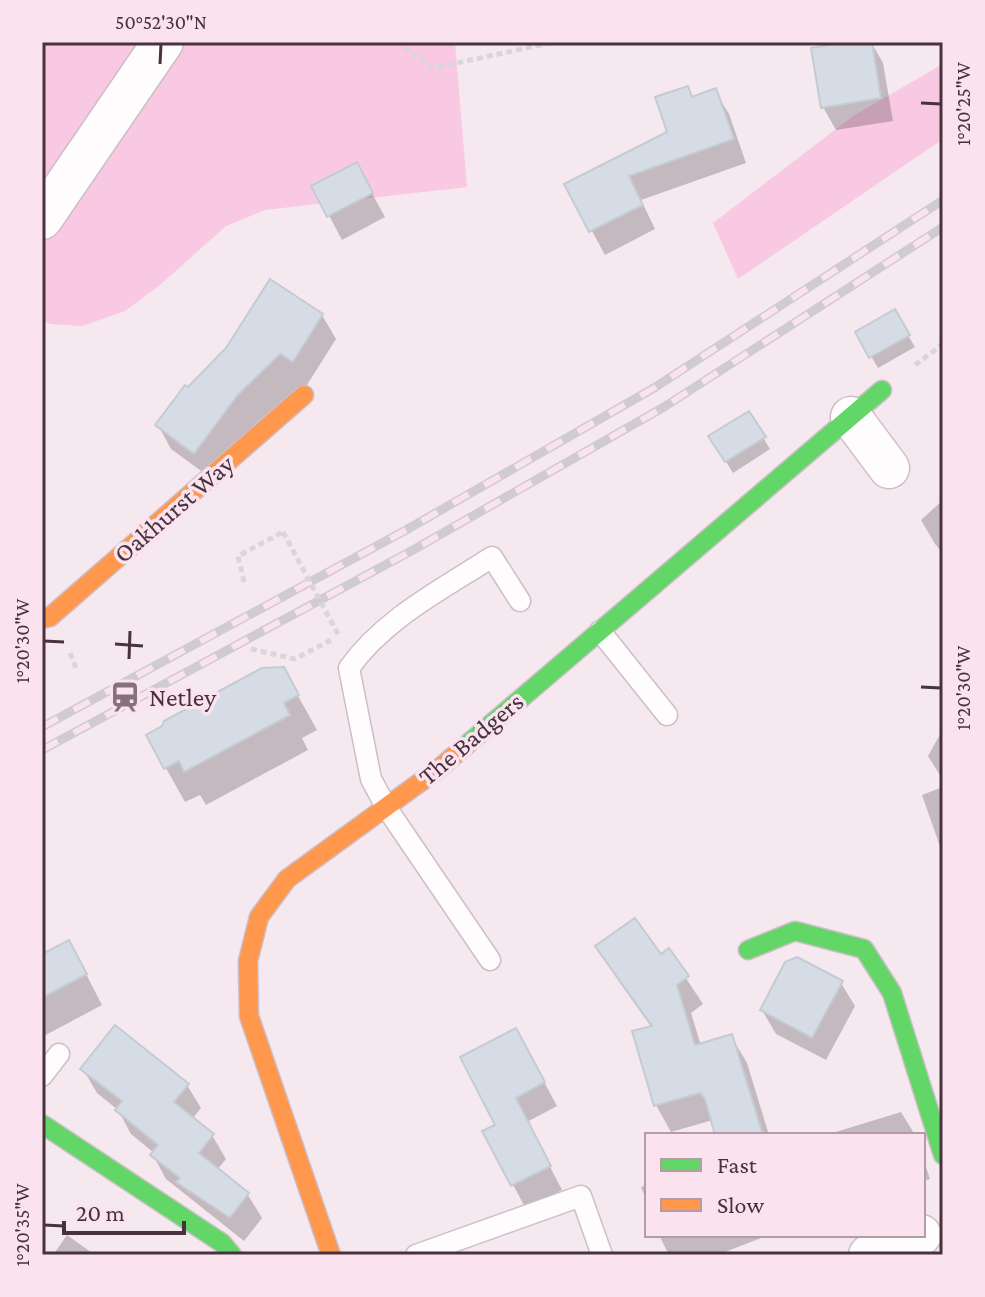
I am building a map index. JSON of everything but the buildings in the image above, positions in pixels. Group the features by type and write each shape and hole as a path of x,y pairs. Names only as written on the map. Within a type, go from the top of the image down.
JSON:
{"street":[{"path":"42,219 163,42"},
{"name":"The Badgers","path":"331,1255 249,1016 248,961 259,917 287,879 437,770 882,390"},
{"name":"Oakhurst Way","path":"42,619 50,617 304,395"},
{"path":"851,417 889,468"},
{"path":"748,950 795,931 864,949 892,993 943,1155"},
{"path":"42,1124 222,1243 232,1255"},
{"path":"869,1255 917,1237"}],"lane":[{"path":"490,960 386,807 371,779 349,668 367,644 409,610 492,557 520,601"},
{"path":"600,631 667,715"},
{"path":"42,1076 59,1054"},
{"path":"416,1255 581,1196 602,1255"}],"path":[{"path":"396,42 434,68 554,42"},
{"path":"244,582 238,556 283,532 339,636 295,659 251,649"}],"shaded area":[{"path":"42,42 455,42 467,187 265,210 226,226 160,285 125,311 82,326 50,324 42,320"},
{"path":"943,64 943,139 738,279 713,223 853,116"}],"railway":[{"path":"42,727 406,530 654,388 943,200"},
{"path":"42,750 413,550 664,407 943,227"}],"traffic: fast":[{"path":"463,748 882,390"},
{"path":"748,950 795,931 864,949 892,993 943,1155"},
{"path":"42,1124 222,1243 232,1255"}],"traffic: slow":[{"path":"42,619 50,617 304,395"},
{"path":"331,1255 249,1016 248,961 259,917 287,879 463,748"}],"place":[{"name":"Netley","path":"125,697"}]}
